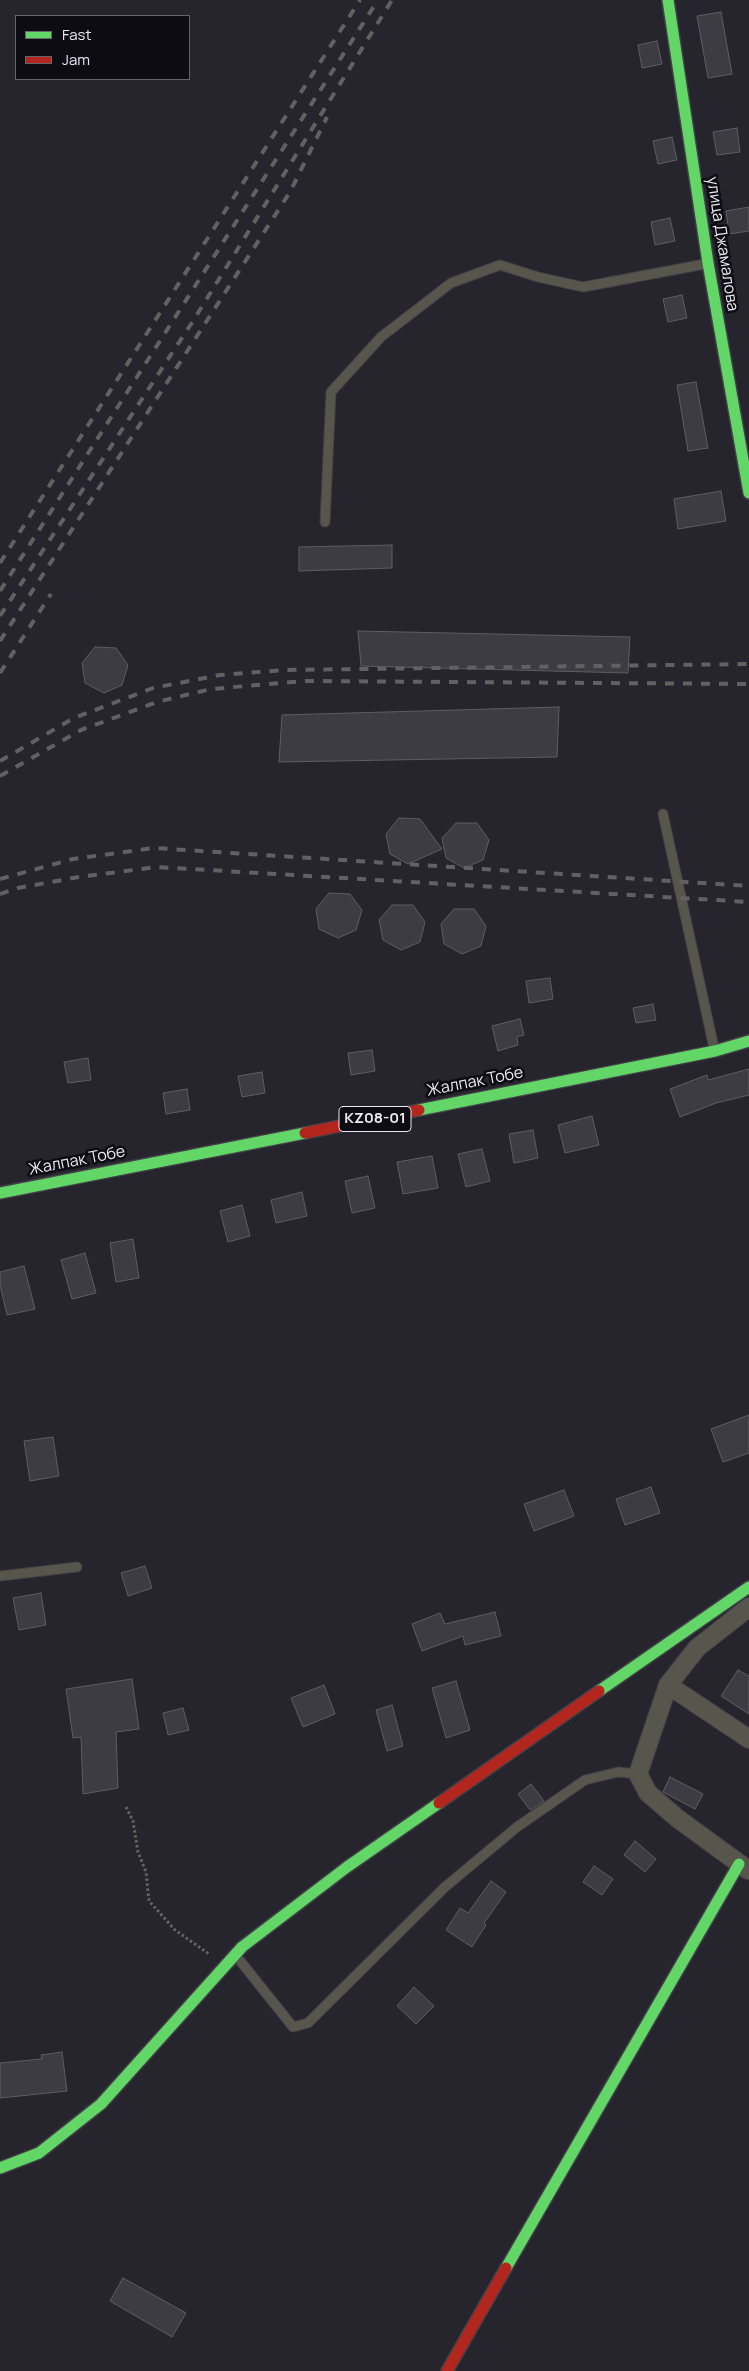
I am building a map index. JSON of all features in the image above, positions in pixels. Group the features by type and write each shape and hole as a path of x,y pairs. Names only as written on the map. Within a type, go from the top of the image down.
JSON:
{"street":[{"name":"улица Джамалова","path":"668,0 708,263 749,492"},
{"name":"Жалпак Тобе","path":"0,1192 715,1051 749,1041"},
{"path":"0,2168 39,2153 101,2104 242,1947 347,1867 749,1587"},
{"path":"447,2371 744,1867 677,1818 648,1793 638,1774 668,1685 697,1648 749,1607"},
{"path":"668,1685 749,1740"}],"lane":[{"path":"325,522 331,392 381,337 451,283 500,265 583,287 708,263"},
{"path":"663,814 715,1051"},
{"path":"0,1576 77,1567"},
{"path":"235,1955 293,2027 308,2023 445,1887 517,1827 585,1780 618,1772 638,1774"}],"path":[{"path":"126,1807 133,1821 138,1852 146,1872 149,1901 175,1930 226,1965"}],"building":[{"path":"721,12 732,74 708,78 697,16"},
{"path":"657,41 662,64 642,68 638,45"},
{"path":"737,128 740,152 717,155 713,132"},
{"path":"672,137 677,160 658,164 653,141"},
{"path":"749,207 749,231 729,234 726,211"},
{"path":"670,218 675,241 655,245 651,222"},
{"path":"682,295 687,318 668,322 663,299"},
{"path":"696,382 708,448 688,451 677,385"},
{"path":"721,491 726,521 678,529 674,499"},
{"path":"392,545 392,568 299,571 299,547"},
{"path":"358,631 630,637 628,673 361,666"},
{"path":"95,647 116,648 128,665 122,685 104,693 85,683 82,663"},
{"path":"559,707 557,757 279,762 282,715"},
{"path":"399,818 420,819 442,849 408,864 390,854 386,834"},
{"path":"456,823 477,823 489,840 483,860 464,868 446,858 442,838"},
{"path":"329,893 350,894 362,910 356,930 338,938 319,929 316,909"},
{"path":"392,905 413,905 425,922 420,942 401,950 383,940 379,920"},
{"path":"454,909 474,909 486,926 481,946 462,954 444,944 441,924"},
{"path":"550,978 553,999 529,1003 526,981"},
{"path":"653,1004 656,1020 636,1023 633,1008"},
{"path":"520,1019 524,1035 517,1037 518,1045 498,1051 492,1026"},
{"path":"372,1050 375,1071 351,1075 348,1053"},
{"path":"88,1058 91,1080 68,1083 64,1062"},
{"path":"749,1069 749,1095 716,1103 680,1117 670,1089 707,1075 708,1080"},
{"path":"262,1072 265,1093 242,1097 238,1076"},
{"path":"187,1089 190,1110 166,1114 163,1093"},
{"path":"592,1116 599,1145 565,1153 558,1125"},
{"path":"533,1130 538,1158 514,1163 509,1134"},
{"path":"482,1149 490,1181 466,1187 458,1154"},
{"path":"432,1156 438,1188 403,1194 397,1162"},
{"path":"368,1176 375,1208 352,1213 345,1181"},
{"path":"302,1192 307,1216 276,1223 271,1200"},
{"path":"242,1205 250,1236 228,1242 220,1211"},
{"path":"133,1239 139,1278 116,1282 110,1243"},
{"path":"85,1253 96,1293 72,1299 61,1260"},
{"path":"24,1266 35,1309 7,1315 0,1285 0,1272"},
{"path":"749,1415 749,1453 723,1462 711,1429"},
{"path":"53,1437 59,1476 30,1481 24,1441"},
{"path":"651,1487 660,1513 625,1525 616,1499"},
{"path":"564,1490 574,1516 534,1531 524,1504"},
{"path":"145,1566 152,1588 128,1596 121,1573"},
{"path":"41,1593 46,1625 19,1630 13,1598"},
{"path":"495,1612 501,1636 465,1645 463,1636 422,1651 412,1624 440,1613 445,1624"},
{"path":"738,1670 749,1676 749,1714 721,1696"},
{"path":"132,1679 139,1729 116,1732 118,1788 83,1794 81,1737 73,1738 66,1689"},
{"path":"456,1681 470,1730 446,1738 432,1688"},
{"path":"324,1685 335,1714 303,1727 291,1698"},
{"path":"392,1705 403,1746 387,1751 376,1710"},
{"path":"183,1708 189,1730 168,1735 163,1713"},
{"path":"670,1777 703,1794 695,1809 663,1792"},
{"path":"531,1784 544,1801 530,1810 518,1794"},
{"path":"635,1841 656,1859 645,1872 624,1855"},
{"path":"594,1866 613,1879 602,1895 583,1882"},
{"path":"491,1881 506,1892 484,1923 486,1925 472,1947 446,1930 460,1908 468,1913"},
{"path":"414,1987 434,2006 416,2024 397,2006"},
{"path":"62,2052 67,2091 0,2098 0,2063 42,2059 41,2055"},
{"path":"123,2278 186,2313 172,2337 110,2301"}],"railway":[{"path":"0,563 360,0"},
{"path":"0,591 378,0"},
{"path":"0,616 193,321 392,0"},
{"path":"0,641 290,192 327,117"},
{"path":"0,673 51,594"},
{"path":"0,761 74,718 153,688 220,675 284,670 749,664"},
{"path":"0,776 81,730 157,702 211,689 306,681 749,684"},
{"path":"0,879 73,859 154,848 749,886"},
{"path":"0,894 18,888 79,877 157,867 749,902"}],"traffic: fast":[{"path":"668,0 708,263 749,493"},
{"path":"419,1110 715,1051 749,1041"},
{"path":"0,1193 305,1133"},
{"path":"599,1691 749,1587"},
{"path":"0,2168 39,2153 101,2104 242,1947 347,1867 439,1803"},
{"path":"506,2268 739,1864"}],"traffic: jam":[{"path":"305,1133 419,1110"},
{"path":"439,1803 599,1691"},
{"path":"447,2371 506,2268"}]}
